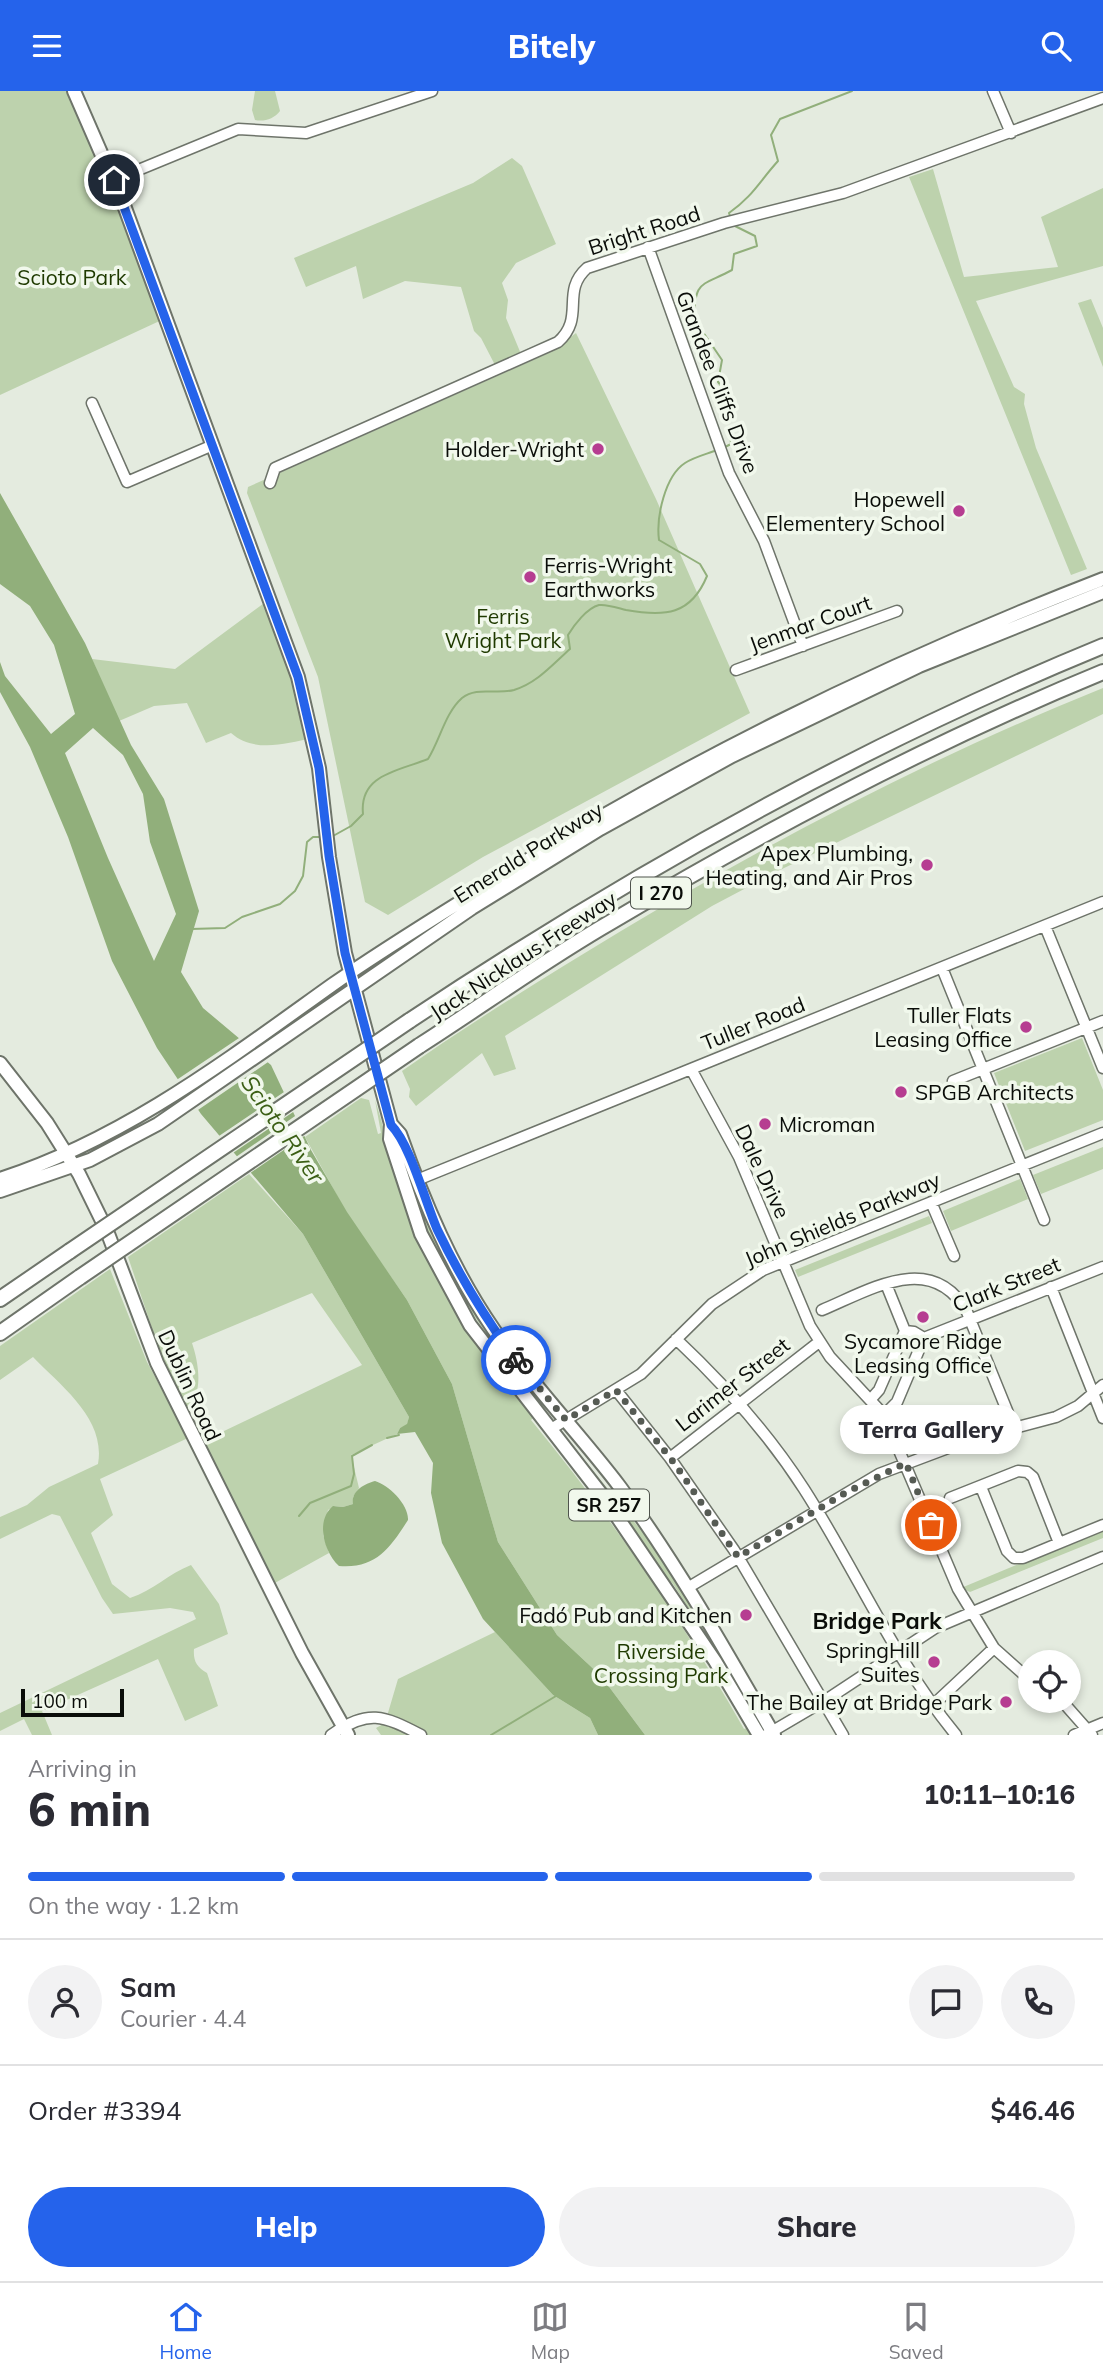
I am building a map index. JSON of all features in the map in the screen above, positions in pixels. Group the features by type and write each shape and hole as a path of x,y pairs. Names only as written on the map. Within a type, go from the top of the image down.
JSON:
{"highway":[{"name":"Jack Nicklaus Freeway","path":"0,1299 410,1021 596,902 745,817 901,735 1103,646"},
{"name":"Jack Nicklaus Freeway","path":"0,1333 419,1046 608,923 757,837 912,756 1103,672"}],"main road":[{"name":"SR 257","path":"74,91 114,180 298,677 319,768 329,856 350,973 391,1125 390,1139 405,1190 440,1273 493,1358 551,1429 663,1583 759,1735"},
{"name":"Emerald Parkway","path":"0,1179 106,1136 163,1103 350,973 594,819 732,743 914,656 1103,579"},
{"name":"Emerald Parkway","path":"0,1191 75,1166 113,1149 181,1110 507,886 600,829 732,756 919,666 1103,591"},
{"name":"Dublin Road","path":"0,1063 75,1166 107,1231 162,1374 302,1653 345,1731"},
{"name":"SR 257","path":"391,1125 400,1133 447,1250 474,1299 515,1359 619,1487 689,1587 771,1734"}],"street":[{"path":"114,180 238,129 306,133 432,91"},
{"path":"993,91 1011,133"},
{"name":"Bright Road","path":"270,483 275,468 558,342 572,326 572,292 579,275 587,268 724,223 843,193 1103,98"},
{"name":"Grandee Cliffs Drive","path":"648,247 721,451 764,541 803,646"},
{"path":"92,403 127,482 213,445"},
{"name":"Jenmar Court","path":"736,670 897,611"},
{"name":"Tuller Road","path":"417,1180 1103,902"},
{"path":"1045,926 1103,1068"},
{"path":"942,968 1044,1220"},
{"path":"953,1081 1103,1021"},
{"name":"Dale Drive","path":"691,1069 739,1157 782,1262 819,1342 884,1415 948,1569 971,1612 995,1648 1018,1669"},
{"name":"John Shields Parkway","path":"551,1429 652,1365 725,1293 782,1262 1103,1133"},
{"path":"931,1202 954,1257"},
{"name":"Clark Street","path":"924,1338 1103,1267"},
{"path":"822,1310 886,1284 910,1278 935,1282 957,1298 970,1319 1008,1413"},
{"path":"871,1399 879,1390 905,1331 886,1284"},
{"path":"1051,1287 1103,1418"},
{"path":"884,1415 897,1402 924,1338 914,1332 905,1331"},
{"path":"676,1339 740,1403 768,1437 816,1509 897,1651 932,1706 956,1735"},
{"name":"Larimer Street","path":"670,1458 819,1342"},
{"path":"689,1587 816,1509 906,1463 972,1439 1045,1421 1068,1412 1103,1385"},
{"path":"616,1390 670,1458 738,1557 843,1735"},
{"path":"950,1499 1020,1471 1029,1473 1059,1543"},
{"path":"981,1487 1012,1557 1023,1558 1103,1525"},
{"path":"771,1734 926,1633 1103,1557"},
{"path":"932,1706 995,1648"},
{"path":"1073,1713 1090,1732"},
{"path":"331,1735 345,1731 361,1718 374,1716 421,1735"},
{"path":"1074,1735 1090,1732 1103,1723"}],"green space":[{"name":"Scioto Park","path":"0,91 74,91 166,318 0,395"},
{"path":"255,91 275,91 280,111 278,114 262,121 255,120 252,110"},
{"path":"512,158 522,166 556,244 516,263 502,283 508,300 506,318 521,354 495,365 481,338 474,331 461,287 405,281 363,299 356,266 306,287 294,258 473,183"},
{"path":"933,169 964,277 1058,267 1041,217 1103,188 1103,266 976,301 1014,387 1025,394 1024,404 1036,448 1087,569 1071,575 909,177"},
{"path":"1091,299 1103,328 1103,367 1078,303"},
{"name":"Ferris Wright Park","path":"576,333 656,499 750,713 483,857 388,915 365,902 318,677 247,493 248,487 551,352"},
{"path":"271,598 312,738 260,745 240,739 231,733 206,743 187,703 154,706 119,721 92,659 175,669"},
{"path":"1103,688 1103,714 780,870 712,906 505,1036 516,1069 494,1076 482,1053 416,1106 409,1097 410,1089 402,1071 621,931 857,800 979,741"},
{"path":"1082,1038 1103,1090 1103,1120 1025,1151 994,1073"},
{"name":"Riverside Crossing Park","path":"361,1098 369,1100 378,1134 381,1133 375,1100 409,1218 434,1272 464,1322 535,1416 531,1420 644,1570 744,1729 749,1727 754,1735 645,1735 601,1676 557,1635 498,1542 452,1384 407,1300 346,1212 305,1137"},
{"path":"1103,1147 1103,1169 1041,1194 1033,1175"},
{"path":"249,1174 303,1234 409,1417 407,1425 400,1428 397,1434 351,1455 359,1488 353,1497 353,1504 335,1506 328,1510 323,1535 329,1553 273,1584 201,1442 362,1365 312,1293 192,1343 197,1360 198,1388 186,1411 158,1346 128,1257"},
{"path":"1020,1179 1028,1199 951,1231 943,1211"},
{"path":"411,1183 541,1396 539,1398 510,1369 458,1292 427,1237"},
{"path":"929,1216 932,1223 798,1277 795,1270"},
{"path":"110,1269 147,1362 188,1438 100,1479 113,1515 91,1533 112,1584 130,1598 191,1565 219,1604 228,1634 194,1649 195,1660 207,1673 218,1706 185,1721 158,1659 42,1711 52,1735 32,1735 24,1719 0,1731 0,1713 196,1619 193,1612 170,1608 113,1614 60,1516 52,1514 0,1539 0,1517 27,1505 49,1487 98,1464 99,1448 89,1418 68,1392 33,1357 0,1380 0,1346"},
{"path":"575,1448 680,1579 745,1696 673,1584 659,1570 573,1450"},
{"path":"1103,1529 1103,1538 970,1592 961,1588"},
{"path":"495,1632 553,1695 590,1718 598,1735 381,1735 376,1728 385,1723 398,1679"}],"water":[{"name":"Scioto River","path":"0,493 85,643 131,745 164,799 199,911 181,972 203,1008 271,1065 311,1150 347,1212 407,1300 452,1384 498,1542 557,1635 601,1676 645,1735 598,1735 590,1718 553,1695 483,1619 442,1543 431,1493 433,1463 415,1432 397,1434 400,1428 407,1424 409,1417 303,1234 201,1114 157,1048 112,961 68,837 30,747 0,692 0,662 5,676 51,734 75,714 54,645 30,606 0,584","holes":["93,728 123,755 143,794 150,842 176,914 154,961 65,753"]},
{"path":"375,1481 397,1496 405,1508 408,1520 381,1555 363,1564 339,1566 329,1553 324,1536 327,1512 333,1506 353,1504 356,1492"}],"pier":[{"path":"242,1036 271,1060 195,1112 175,1081"},
{"path":"287,1090 296,1110 230,1155 216,1138"},
{"path":"298,1114 307,1134 246,1176 233,1159"}],"waterway":[{"path":"730,216 729,213 750,195 778,161 771,135 780,119 852,91"},
{"path":"728,422 727,393 718,382 722,360 693,323 696,299 701,287 732,270 734,254 757,246 755,236 733,225"},
{"path":"725,447 731,444 730,431"},
{"path":"333,836 351,826 363,814 363,801 374,782 394,771 428,759 451,711 462,698 474,692 514,690 537,678 570,649 568,635 577,622 594,607 602,605 640,612 665,613 685,606 693,599 707,576 700,564 659,540 659,520 667,487 678,469 692,459 717,450"},
{"path":"191,929 225,928 242,917 280,904 295,891 303,876 307,842 313,837 321,837"},
{"path":"387,1438 399,1435"},
{"path":"299,1516 310,1503 351,1486 354,1474 352,1456 372,1445"},
{"path":"491,1735 556,1696"}],"way so far":[{"path":"516,1360 566,1420 616,1390 675,1464 738,1557 816,1509 879,1474 906,1463 931,1525"}],"place":[{"name":"Holder-Wright","path":"598,449"},
{"name":"Hopewell Elementery School","path":"959,511"},
{"name":"Ferris-Wright Earthworks","path":"530,577"},
{"name":"Apex Plumbing, Heating, and Air Pros","path":"927,865"},
{"name":"Tuller Flats Leasing Office","path":"1026,1027"},
{"name":"SPGB Architects","path":"901,1092"},
{"name":"Microman","path":"765,1124"},
{"name":"Sycamore Ridge Leasing Office","path":"923,1317"},
{"name":"Terra Gallery","path":"931,1525"},
{"name":"Fadó Pub and Kitchen","path":"746,1615"},
{"name":"SpringHill Suites","path":"934,1662"},
{"name":"The Bailey at Bridge Park","path":"1006,1702"}],"district":[{"name":"Bridge Park","path":"877,1620"}],"route":[{"path":"114,180 271,598 298,677 319,768 329,856 345,953 391,1125 400,1133 436,1226 457,1268 474,1299 516,1360"}]}
